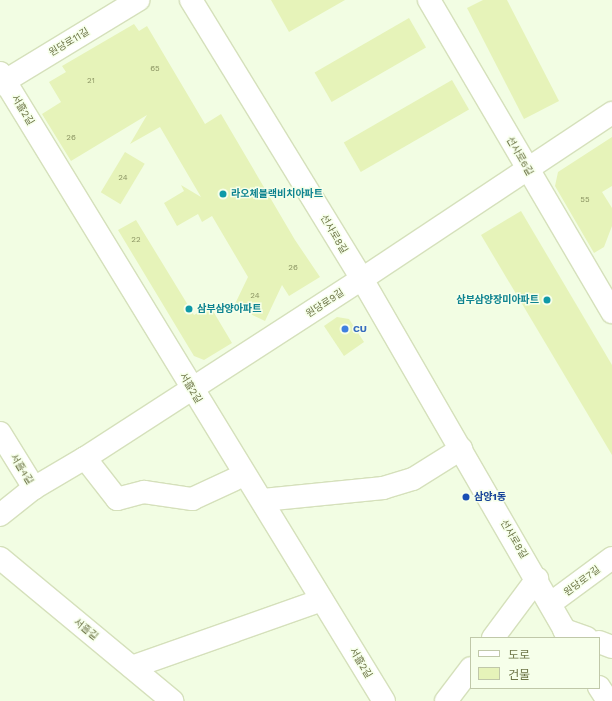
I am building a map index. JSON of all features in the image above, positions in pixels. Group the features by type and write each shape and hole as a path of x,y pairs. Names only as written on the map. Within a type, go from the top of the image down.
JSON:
{"street":[{"name":"원당로11길","path":"2,79 138,0"},
{"name":"선사로8길","path":"191,0 362,279 551,603 567,634 582,637"},
{"name":"선사로6길","path":"428,0 612,312"},
{"name":"서흘2길","path":"2,79 244,475 263,500 384,701"},
{"name":"원당로9길","path":"34,488 85,458 362,279 612,113"},
{"name":"서흘4길","path":"0,433 34,488 0,515"},
{"path":"263,500 383,488 413,479 461,449"},
{"path":"85,458 117,499 144,492 192,499 244,475"},
{"name":"서흘길","path":"0,558 172,701"},
{"name":"원당로7길","path":"551,603 612,558"},
{"path":"494,637 537,579"},
{"path":"132,667 322,600"},
{"path":"600,642 612,647"},
{"path":"446,701 470,669"},
{"path":"600,689 608,701"}],"building":[{"path":"271,0 345,0 289,32"},
{"path":"483,0 507,0 559,101 524,119 467,8"},
{"path":"409,18 426,47 332,102 315,72"},
{"path":"134,24 139,31 147,26 205,124 221,114 295,240 320,277 289,296 282,285 265,321 234,306 248,277 212,216 202,222 198,214 177,226 164,203 184,191 181,185 201,197 160,127 130,144 147,115 71,161 42,114 61,102 49,82 66,72 62,66"},
{"path":"452,80 469,109 361,172 344,142"},
{"path":"612,137 612,186 602,192 612,208 612,226 604,247 594,253 555,186 558,172"},
{"path":"125,152 145,164 121,204 101,192"},
{"name":"삼부삼양장미아파트","path":"521,211 612,365 612,455 481,235"},
{"name":"삼부삼양아파트","path":"136,220 194,315 210,306 232,343 204,360 194,356 118,230"},
{"path":"337,317 349,319 364,342 344,356 324,326"}],"place":[{"name":"라오체블랙비치아파트","path":"223,194"},
{"name":"삼부삼양장미아파트","path":"547,300"},
{"name":"삼부삼양아파트","path":"189,309"},
{"name":"CU","path":"345,329"},
{"name":"삼양1동","path":"466,497"}]}
